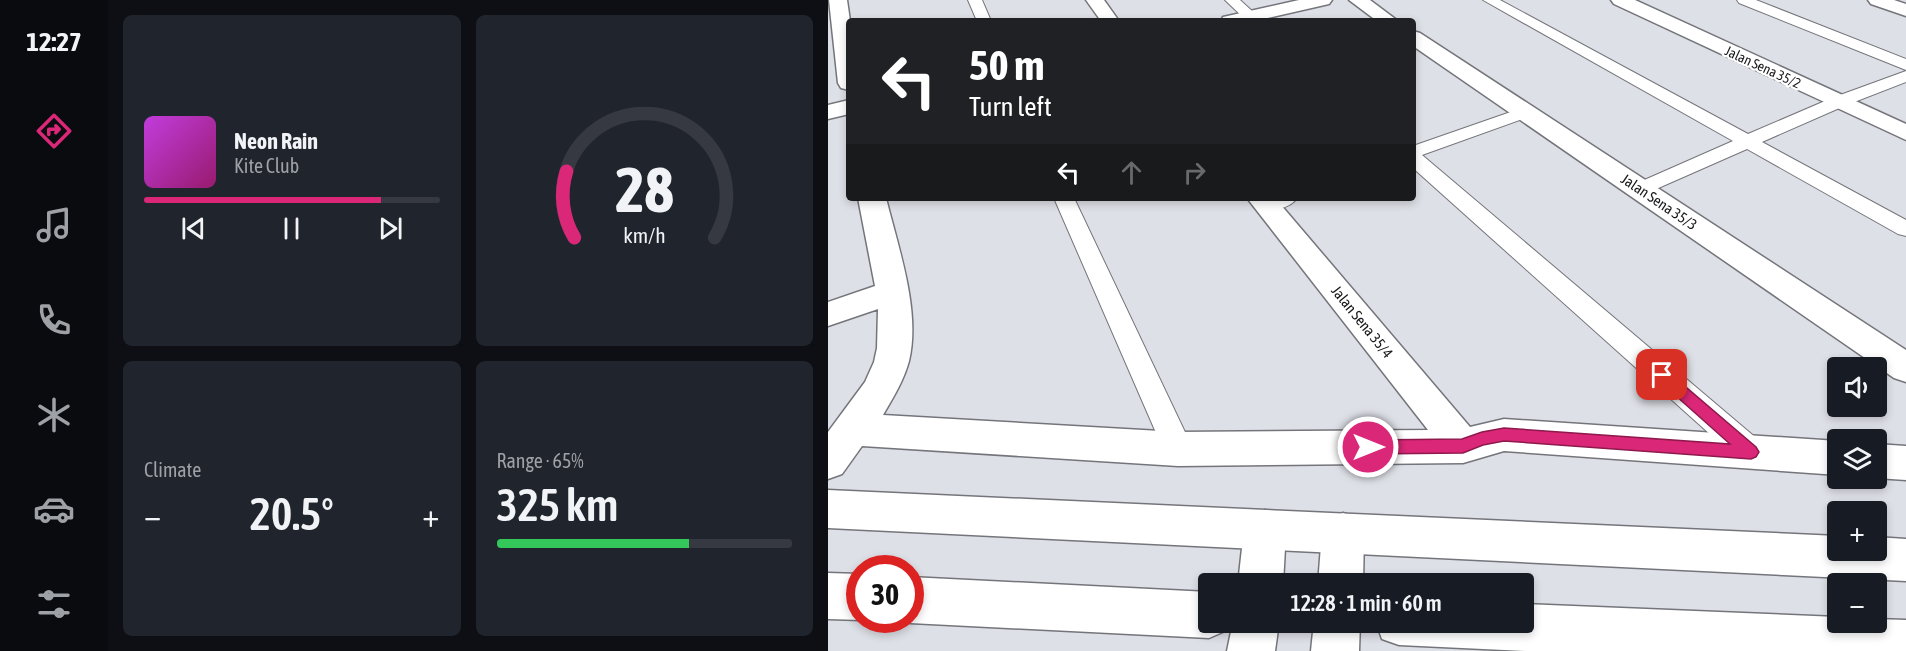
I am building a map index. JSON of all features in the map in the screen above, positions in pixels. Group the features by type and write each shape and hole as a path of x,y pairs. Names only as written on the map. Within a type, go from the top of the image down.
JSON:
{"street":[{"path":"838,0 846,60"},
{"path":"1095,0 1108,18"},
{"path":"1257,18 1323,0"},
{"path":"1358,0 1385,18"},
{"name":"Jalan Sena 35/2","path":"1620,0 1906,133"},
{"path":"1877,0 1906,10"},
{"name":"Jalan Sena 35/3","path":"1416,39 1906,368"},
{"path":"828,112 846,109"},
{"path":"828,462 882,382 894,349 892,292 873,201"},
{"name":"Jalan Sena 35/4","path":"1273,201 1463,446"},
{"path":"828,314 892,292"},
{"path":"851,429 1178,448 1463,446 1482,439 1504,435 1827,457"},
{"path":"1887,462 1906,463"},
{"path":"828,509 1906,560"},
{"path":"1261,573 1266,530"},
{"path":"1341,573 1343,533"},
{"path":"828,596 846,597"},
{"path":"924,601 1198,614"},
{"path":"1534,628 1906,644"},
{"path":"1251,651 1254,633"},
{"path":"1335,651 1336,633"}],"lane":[{"path":"975,0 983,18"},
{"path":"1232,0 1252,18"},
{"path":"1490,0 1906,229"},
{"path":"1744,0 1906,65"},
{"path":"1640,189 1838,102 1906,76"},
{"path":"1416,151 1525,112"},
{"path":"1416,161 1751,452"},
{"path":"1066,201 1178,448"}],"route":[{"path":"1368,447 1463,446 1482,439 1504,435 1751,452 1662,375"}]}
